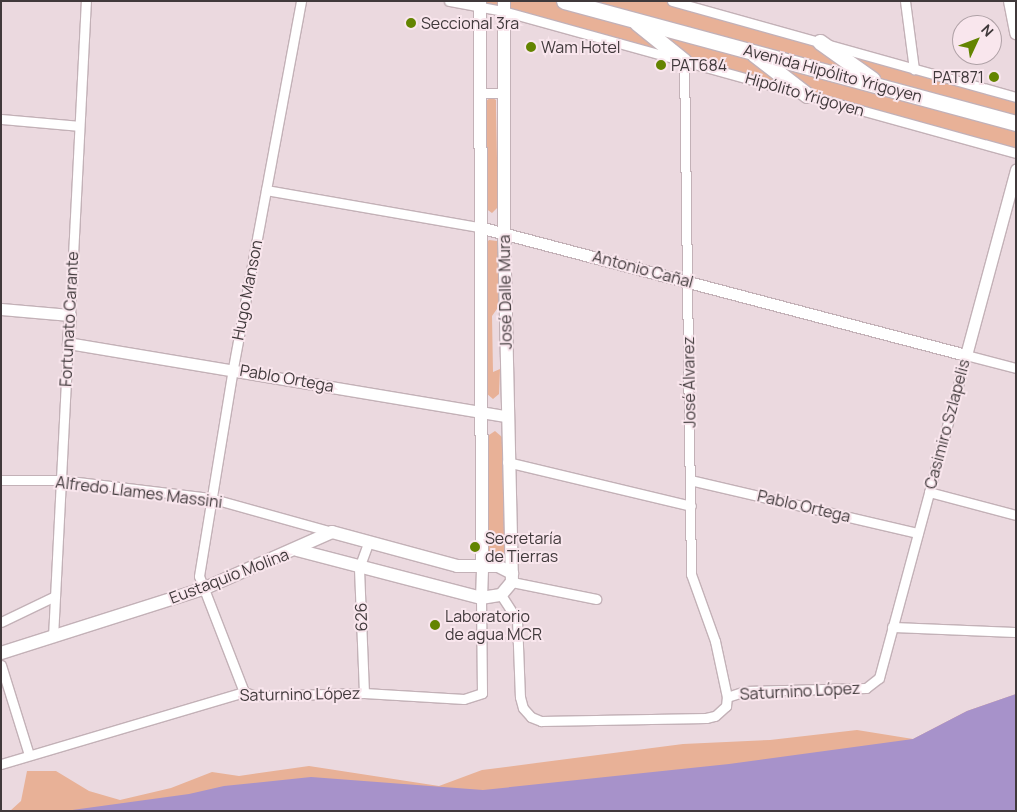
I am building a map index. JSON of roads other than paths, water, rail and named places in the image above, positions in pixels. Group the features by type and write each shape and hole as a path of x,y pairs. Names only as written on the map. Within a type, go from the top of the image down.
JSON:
{"highway":[{"name":"Avenida Hipólito Yrigoyen","path":"564,1 1016,123"},
{"path":"607,1 684,60"},
{"path":"820,42 882,86"},
{"path":"749,50 807,95"}],"main road":[{"path":"1010,1 1016,33"},
{"name":"José Dalle Mura","path":"480,4 479,227 482,565"},
{"name":"José Dalle Mura","path":"504,6 506,416 512,578"},
{"path":"297,550 332,532"},
{"name":"Alfredo Llames Massini","path":"332,532 457,566 482,565 506,568 512,578"},
{"name":"Eustaquio Molina","path":"1,653 202,589 297,550 359,568 481,598 501,595"},
{"path":"501,595 512,578"}],"street":[{"name":"Fortunato Carante","path":"53,637 86,1"},
{"name":"Hugo Manson","path":"244,692 202,589 199,576 210,498 233,368 301,1"},
{"name":"Hipólito Yrigoyen","path":"449,1 504,6 684,60 1016,153"},
{"path":"672,1 706,6 820,42 1016,97"},
{"path":"905,1 914,69"},
{"name":"José Álvarez","path":"684,60 692,584 714,641 727,697"},
{"path":"480,93 503,94"},
{"path":"1,120 80,126"},
{"name":"Casimiro Szlapelis","path":"879,678 1016,170"},
{"name":"Antonio Cañal","path":"266,190 504,232 1016,368"},
{"path":"1,309 70,316"},
{"name":"Pablo Ortega","path":"68,343 233,368 506,416"},
{"path":"507,462 691,506"},
{"name":"Alfredo Llames Massini","path":"1,480 61,480 210,498 332,532"},
{"name":"Pablo Ortega","path":"690,480 918,533"},
{"path":"929,492 1016,516"},
{"name":"626","path":"364,693 359,568 368,543"},
{"path":"481,598 482,565"},
{"name":"Alfredo Llames Massini","path":"512,578 596,599"},
{"name":"Saturnino López","path":"501,595 517,620 520,697 523,708 532,717 542,721 706,718 723,711 727,697 745,691 866,688 879,678"},
{"path":"1,622 55,596"},
{"name":"Saturnino López","path":"1,764 244,692 256,696 364,693 464,699 482,693 481,598"},
{"path":"892,627 1016,632"},
{"path":"1,665 29,755"}],"place":[{"name":"Seccional 3ra","path":"411,23"},
{"name":"Wam Hotel","path":"531,47"},
{"name":"PAT684","path":"661,65"},
{"name":"PAT871","path":"994,77"},
{"name":"Secretaría de Tierras","path":"475,547"},
{"name":"Laboratorio de agua MCR","path":"435,625"}]}
